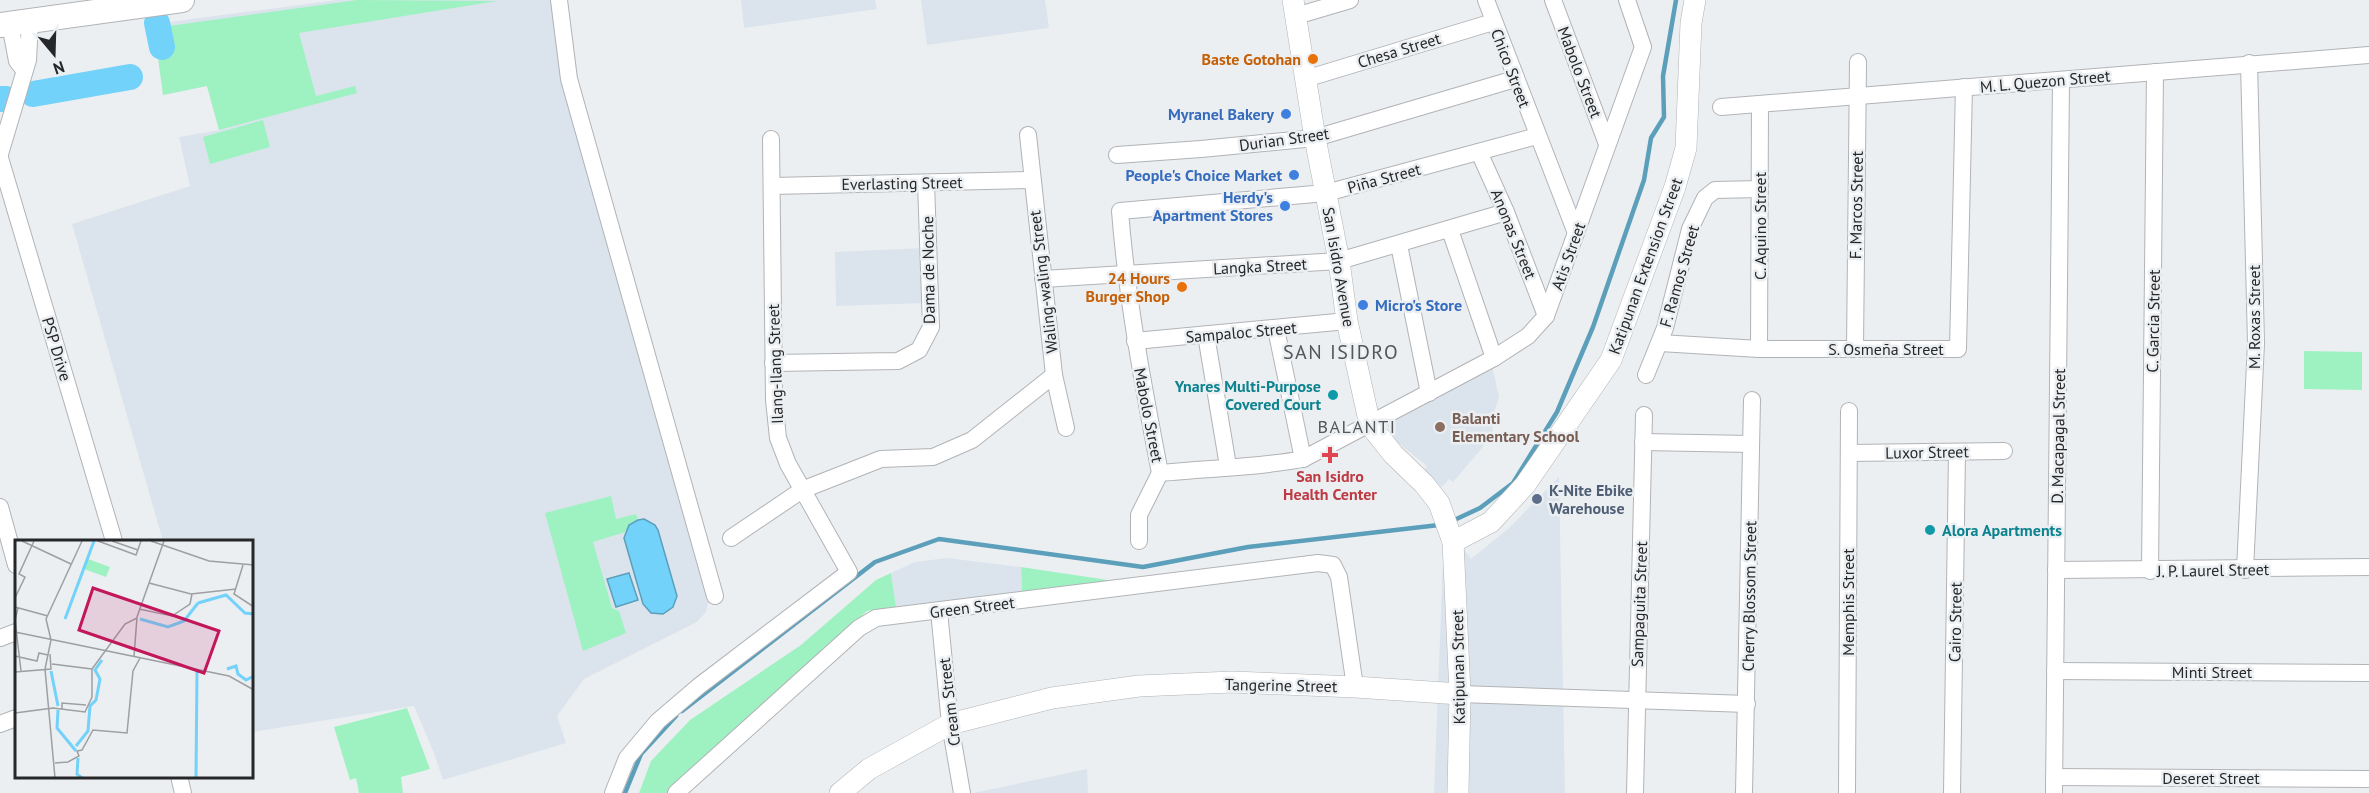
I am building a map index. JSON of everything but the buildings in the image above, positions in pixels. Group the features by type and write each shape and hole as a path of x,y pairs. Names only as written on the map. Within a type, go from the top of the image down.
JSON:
{"main road":[{"path":"14,23 182,0"}],"street":[{"path":"559,0 569,79 715,596"},
{"path":"1294,8 1350,0"},
{"name":"Chico Street","path":"1486,0 1576,233"},
{"name":"Mabolo Street","path":"1553,0 1607,144"},
{"name":"Atis Street","path":"1370,425 1494,358 1528,336 1546,316 1643,47 1627,0"},
{"name":"Katipunan Extension Street","path":"1449,528 1491,522 1525,485 1611,360 1675,187 1686,148 1691,23 1695,0"},
{"name":"San Isidro Avenue","path":"1294,8 1315,138 1339,261 1347,321 1370,425 1393,454 1439,502 1449,528"},
{"name":"Chesa Street","path":"1305,79 1493,22"},
{"name":"PSP Drive","path":"14,23 27,60 0,156 114,540"},
{"name":"M. L. Quezon Street","path":"1721,107 2369,55"},
{"name":"F. Marcos Street","path":"1855,348 1858,62"},
{"name":"M. Roxas Street","path":"2245,570 2256,344 2250,63"},
{"name":"C. Garcia Street","path":"2150,571 2155,72"},
{"name":"Durian Street","path":"1117,155 1315,138 1515,79"},
{"name":"D. Macapagal Street","path":"2054,785 2061,80"},
{"name":"S. Osmeña Street","path":"1660,343 1759,349 1958,349 1964,87"},
{"name":"C. Aquino Street","path":"1759,349 1760,104"},
{"name":"Waling-waling Street","path":"1028,135 1054,375 1066,428"},
{"name":"Piña Street","path":"1120,211 1326,193 1537,136"},
{"name":"Ilang-Ilang Street","path":"613,793 627,758 658,721 699,686 849,572 802,490 778,438 773,363 771,139"},
{"name":"Anonas Street","path":"1479,152 1506,212 1546,316"},
{"name":"Everlasting Street","path":"773,186 1032,180"},
{"name":"Dama de Noche","path":"773,363 898,361 919,350 931,327 926,183"},
{"name":"F. Ramos Street","path":"1646,375 1660,343 1690,229 1705,198 1714,190 1760,189"},
{"name":"Mabolo Street","path":"1120,211 1125,274 1135,340 1160,473 1228,466 1271,465 1303,459 1370,425"},
{"name":"Langka Street","path":"1042,279 1339,261 1506,212"},
{"path":"1450,230 1494,358"},
{"path":"1399,245 1429,393"},
{"name":"Sampaloc Street","path":"1135,340 1347,321"},
{"path":"1275,329 1303,459"},
{"path":"1206,335 1228,466"},
{"path":"731,538 802,490 881,459 933,457 972,440 1054,375"},
{"name":"Cherry Blossom Street","path":"1744,793 1752,400"},
{"name":"Memphis Street","path":"1847,793 1849,411"},
{"name":"Sampaguita Street","path":"1635,793 1644,415"},
{"path":"1644,442 1751,444"},
{"name":"Luxor Street","path":"1849,453 2004,451"},
{"name":"Cairo Street","path":"1953,793 1957,452"},
{"path":"1139,541 1139,515 1160,473"},
{"path":"0,507 15,561"},
{"name":"Katipunan Street","path":"1449,528 1460,694 1458,793"},
{"name":"Green Street","path":"676,793 859,628 876,618 1318,563 1332,565 1339,577 1355,687"},
{"name":"J. P. Laurel Street","path":"2056,570 2150,571 2369,567"},
{"name":"Cream Street","path":"939,611 950,724 962,793"},
{"path":"0,638 15,632"},
{"name":"Minti Street","path":"2055,672 2369,673"},
{"name":"Tangerine Street","path":"840,793 869,769 950,724 1052,698 1139,686 1232,682 1460,694 1747,704"},
{"path":"0,724 15,718"},
{"path":"179,778 183,793"},
{"name":"Deseret Street","path":"2054,785 2369,779"}],"shaded area":[{"path":"337,0 552,0 709,599 706,612 697,622 584,679 557,716 566,743 443,780 414,706 254,732 254,540 163,540 72,224 190,186 179,137 219,130 207,86 163,95 154,24"},
{"path":"741,0 875,0 877,9 744,28"},
{"path":"921,0 1045,0 1049,28 927,45"},
{"path":"924,248 927,303 836,306 835,252"},
{"name":"Balanti Elementary School","path":"1492,365 1499,397 1492,419 1493,435 1453,482 1449,479 1442,487 1423,472 1427,466 1396,441 1386,424"},
{"path":"1559,477 1565,793 1434,793 1444,536 1453,535 1471,559 1509,528"},
{"path":"947,558 1021,567 1022,595 896,607 891,573 915,562"},
{"path":"1087,769 1088,793 974,793"}],"green space":[{"path":"357,0 497,1 299,33 316,96 355,86 357,93 219,130 207,86 163,95 154,28"},
{"path":"263,120 270,147 210,164 203,137"},
{"path":"2304,351 2362,352 2362,390 2304,389"},
{"path":"611,496 616,519 636,514 638,520 633,522 625,532 593,542 612,608 619,611 626,633 583,651 545,513"},
{"path":"1021,567 1121,582 1022,595"},
{"path":"891,573 896,607 867,611 669,793 639,793 651,761 690,720 801,645 876,580"},
{"path":"407,708 430,769 401,777 403,793 359,793 356,778 350,780 334,727"}],"water":[{"path":"644,519 655,525 658,530 677,596 673,607 663,614 651,613 643,604 624,538 629,525"},
{"path":"629,573 638,600 616,607 607,579"}],"waterway":[{"path":"1450,522 1480,508 1513,483 1557,412 1593,327 1644,180 1651,138 1664,117 1663,76 1676,0"},
{"path":"157,23 162,47"},
{"path":"33,94 130,77"},
{"path":"0,99 6,99"},
{"path":"682,711 875,562 939,539 1143,567 1248,547 1439,525"},
{"path":"625,793 641,754 676,716"}],"place":[{"name":"Baste Gotohan","path":"1313,59"},
{"name":"Myranel Bakery","path":"1286,114"},
{"name":"People's Choice Market","path":"1294,175"},
{"name":"Herdy's Apartment Stores","path":"1285,206"},
{"name":"24 Hours Burger Shop","path":"1182,287"},
{"name":"Micro's Store","path":"1363,305"},
{"name":"Ynares Multi-Purpose Covered Court","path":"1333,395"},
{"name":"Balanti Elementary School","path":"1440,427"},
{"name":"San Isidro Health Center","path":"1330,455"},
{"name":"K-Nite Ebike Warehouse","path":"1537,499"},
{"name":"Alora Apartments","path":"1930,530"}],"district":[{"name":"SAN ISIDRO","path":"1341,352"},
{"name":"BALANTI","path":"1357,427"}]}
